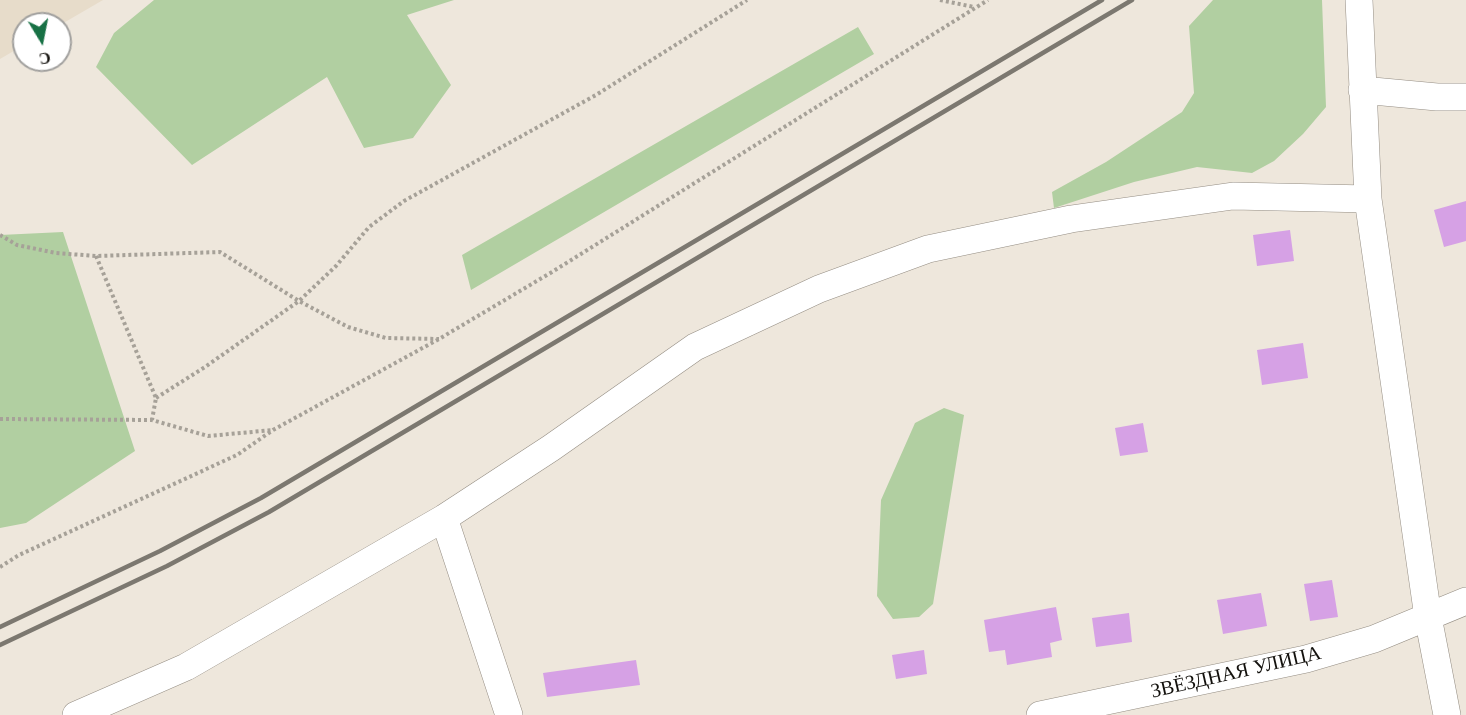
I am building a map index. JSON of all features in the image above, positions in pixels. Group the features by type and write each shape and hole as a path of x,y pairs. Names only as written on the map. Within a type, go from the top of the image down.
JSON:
{"street":[{"path":"1359,0 1368,199 1428,617 1447,715"},
{"path":"1362,90 1437,97 1466,97"},
{"path":"76,715 186,667 444,518 551,448 695,347 819,289 928,249 1071,219 1233,196 1368,199"},
{"path":"444,518 508,715"},
{"name":"ЗВЁЗДНАЯ УЛИЦА","path":"1040,715 1306,659 1374,639 1466,601"}],"path":[{"path":"156,398 205,367 299,301 336,266 369,227 404,201 596,95 747,0"},
{"path":"940,0 976,7"},
{"path":"0,567 19,555 237,455 273,430 439,339 552,272 988,0"},
{"path":"0,236 17,245 56,253 96,256 220,252 299,301 348,327 386,338 439,339"},
{"path":"96,256 156,398 152,420"},
{"path":"0,419 152,420 208,436 273,430"}],"shaded area":[{"path":"0,0 103,0 72,18 72,12 12,12 12,52 0,59"}],"green space":[{"path":"154,0 454,0 407,15 451,85 413,138 364,148 327,77 192,165 96,67 114,33"},
{"path":"1213,0 1322,0 1326,107 1303,134 1274,161 1252,173 1197,167 1134,182 1054,208 1052,192 1106,162 1182,112 1194,93 1189,26"},
{"path":"858,27 874,54 471,290 462,255"},
{"path":"63,232 135,451 26,523 0,528 0,235"},
{"path":"944,408 964,415 933,604 919,617 893,619 877,596 881,500 915,423"}],"building":[{"path":"1466,201 1466,241 1444,247 1434,210"},
{"path":"1290,230 1294,261 1257,266 1253,235"},
{"path":"1303,343 1308,378 1262,385 1257,350"},
{"path":"1143,423 1148,452 1120,456 1115,428"},
{"path":"1332,580 1338,617 1310,621 1304,584"},
{"path":"1261,593 1267,626 1223,634 1217,600"},
{"path":"1056,607 1062,640 1050,643 1052,657 1007,665 1005,650 989,652 984,620"},
{"path":"1129,613 1132,642 1096,647 1092,618"},
{"path":"924,650 927,674 896,679 892,655"},
{"path":"636,660 640,685 547,697 543,673"}],"railway":[{"path":"0,627 160,551 261,498 1102,0"},
{"path":"0,645 167,566 269,512 1132,0"}]}
